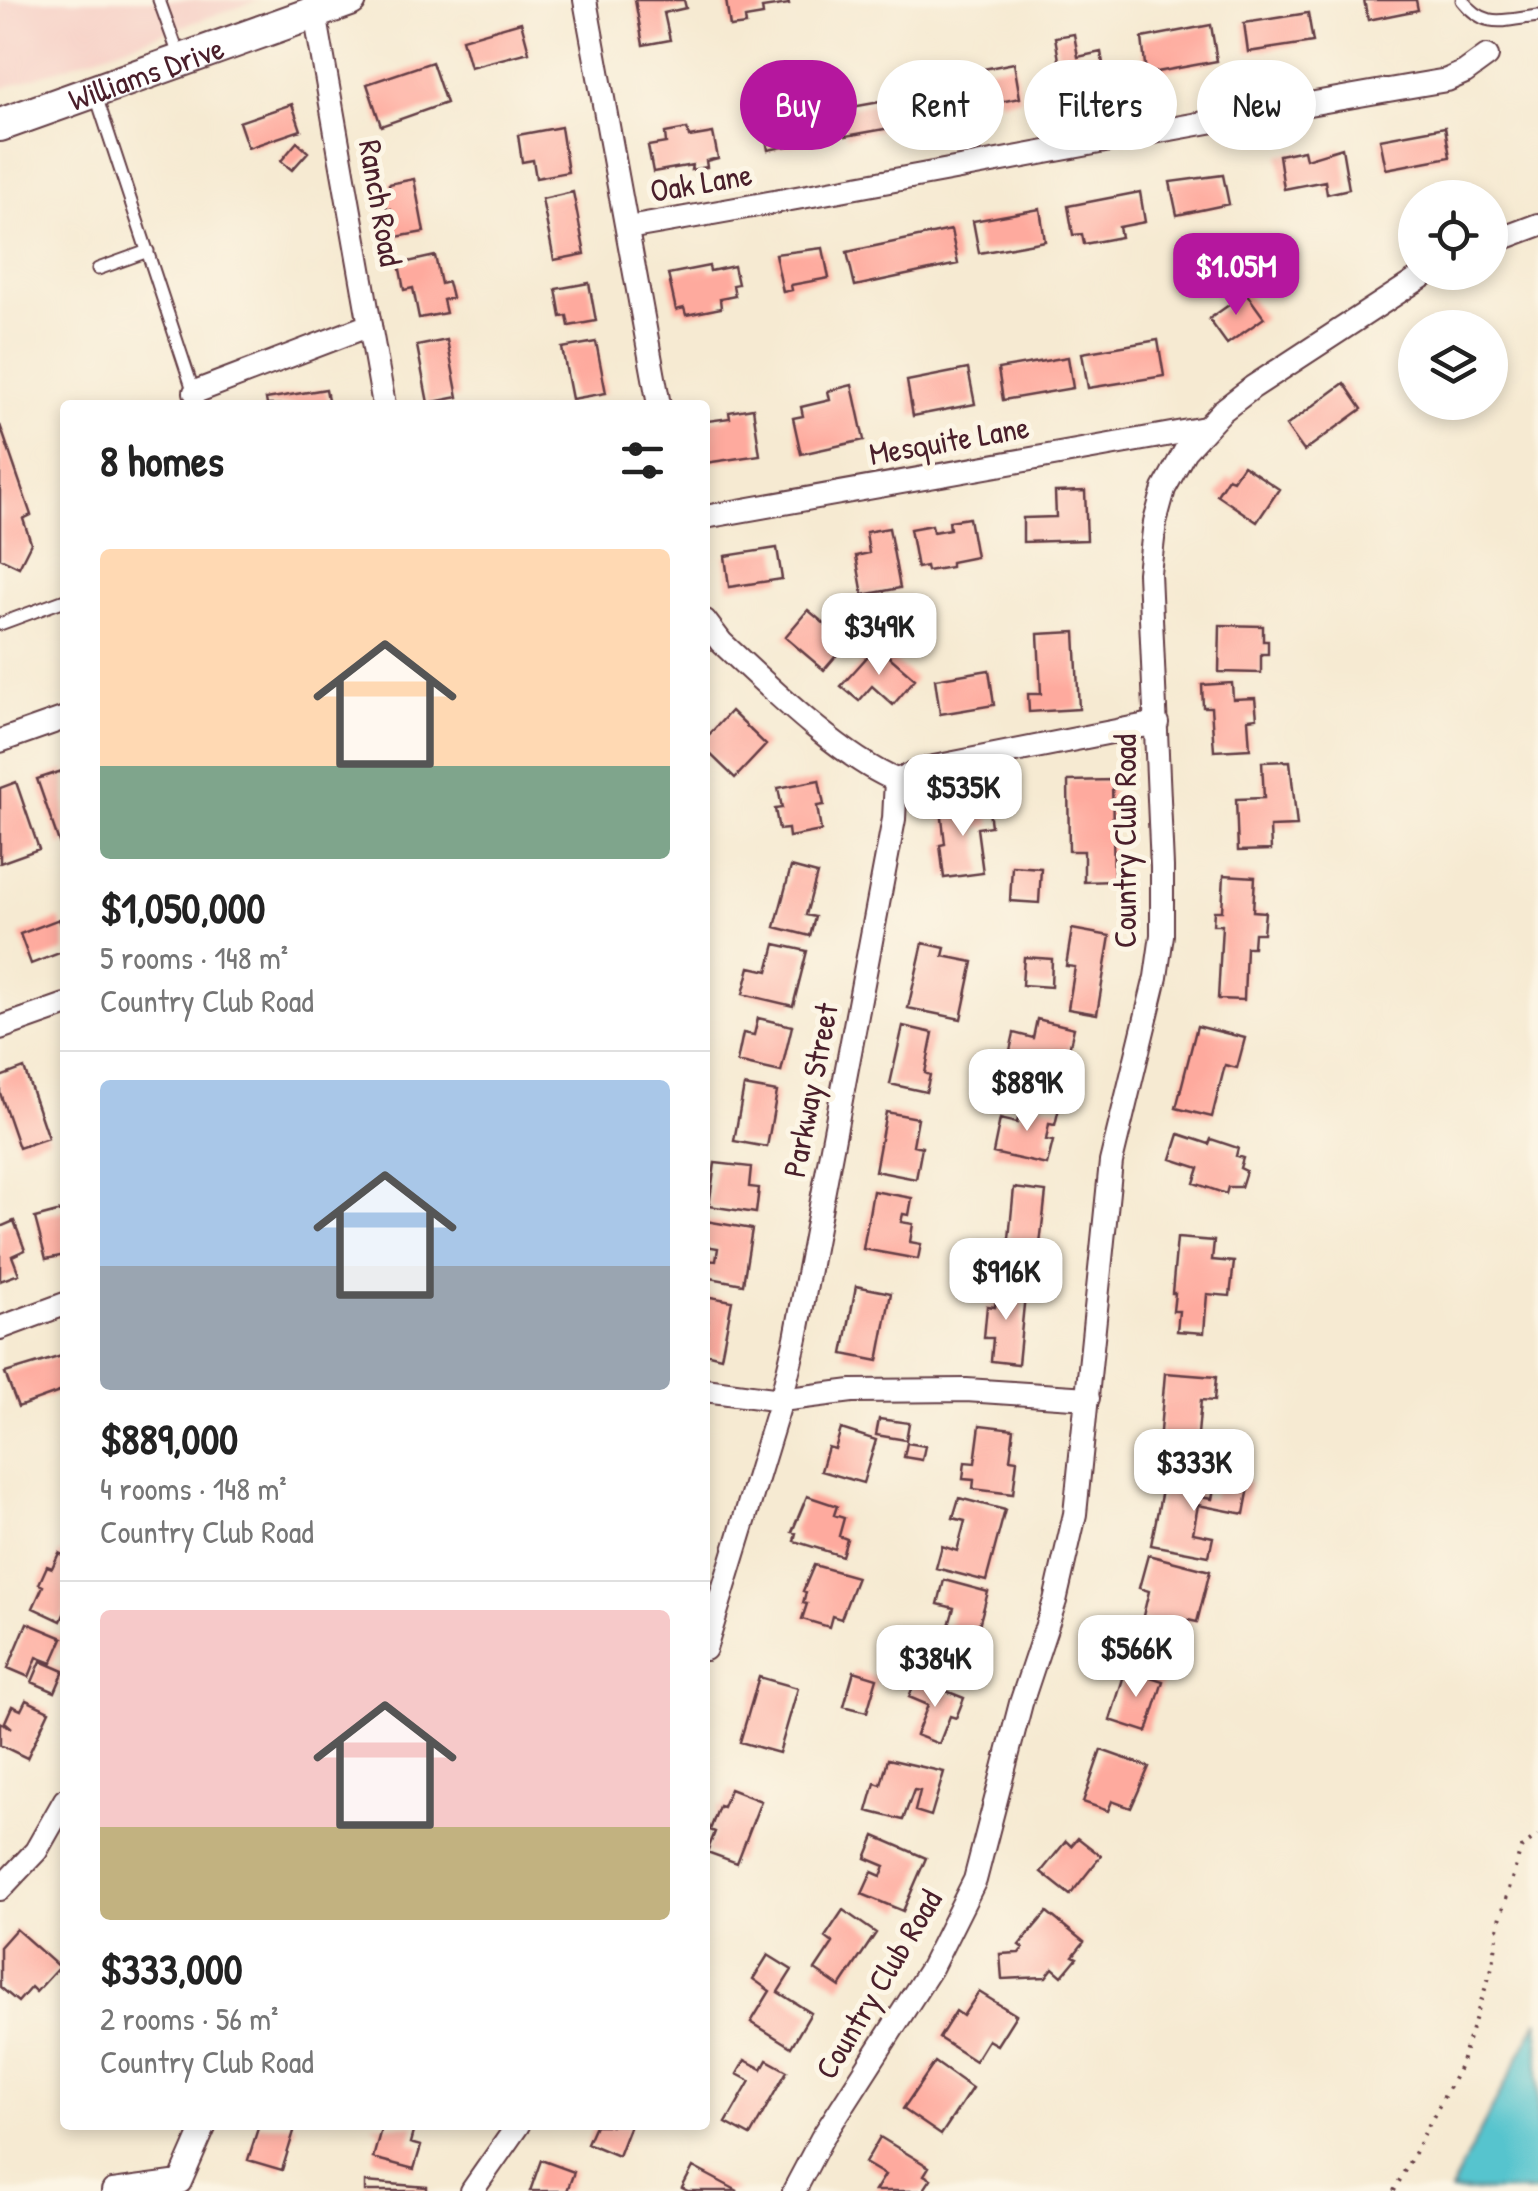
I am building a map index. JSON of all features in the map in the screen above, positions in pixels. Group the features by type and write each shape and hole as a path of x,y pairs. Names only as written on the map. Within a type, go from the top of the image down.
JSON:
{"main road":[{"name":"Williams Drive","path":"0,125 350,0"}],"street":[{"path":"585,0 658,400"},
{"name":"Ranch Road","path":"315,13 383,400"},
{"name":"Oak Lane","path":"628,228 1186,124 1447,80 1487,56"},
{"path":"1508,236 1538,225"},
{"name":"Country Club Road","path":"794,2191 822,2138 932,1968 977,1874 1022,1703 1060,1582 1076,1510 1111,1162 1156,977 1162,935 1149,574 1155,522 1164,488 1205,428 1253,387 1401,290"},
{"path":"197,398 370,325"},
{"name":"Mesquite Lane","path":"710,515 1205,428"},
{"path":"710,628 744,664 840,745 872,770 896,780 929,768 1157,723"},
{"path":"0,741 60,720"},
{"name":"Parkway Street","path":"710,1633 796,1338 894,819 896,780"},
{"path":"0,1028 60,1007"},
{"path":"0,1328 60,1306"},
{"path":"710,1391 781,1400 852,1391 951,1390 1088,1398"},
{"path":"0,1889 36,1850 60,1809"},
{"path":"112,2191 181,2186 203,2130"},
{"path":"472,2191 515,2130"}],"lane":[{"path":"159,0 181,62"},
{"path":"1462,0 1476,17 1490,22 1538,16"},
{"path":"95,92 197,398"},
{"path":"98,269 148,251"},
{"path":"0,624 60,602"}],"path":[{"path":"1394,2191 1459,2068 1494,1966 1499,1923 1521,1848 1535,1837"}],"shaded area":[{"path":"0,0 259,0 0,89"}],"water":[{"path":"1538,2019 1538,2191 1451,2191 1472,2147"}],"building":[{"path":"635,0 684,0 686,8 664,13 670,40 643,45"},
{"path":"726,0 788,0 789,4 762,8 763,15 745,18 746,25 730,27"},
{"path":"1364,0 1416,0 1418,10 1368,20"},
{"path":"1308,13 1313,42 1248,52 1244,23"},
{"path":"521,22 529,52 470,67 462,39"},
{"path":"1211,25 1217,60 1197,60 1197,65 1177,68 1177,60 1144,60 1142,38"},
{"path":"1074,34 1078,57 1101,52 1102,60 1059,60 1055,37"},
{"path":"432,62 446,103 381,126 367,84"},
{"path":"1014,63 1020,98 1004,101 1004,65"},
{"path":"877,103 877,130 857,134 857,106"},
{"path":"292,104 301,130 248,148 239,122"},
{"path":"561,127 568,172 536,178 533,160 522,162 518,135"},
{"path":"1445,127 1450,157 1386,169 1380,139"},
{"path":"687,129 689,137 713,133 718,158 706,161 707,167 691,170 692,165 653,172 648,146 666,143 665,133"},
{"path":"297,142 308,152 292,170 281,161"},
{"path":"1342,148 1349,189 1327,194 1325,181 1284,189 1279,155 1304,150 1306,159"},
{"path":"1223,175 1229,204 1177,215 1170,182"},
{"path":"414,179 424,232 396,237 384,194 390,192 389,184"},
{"path":"573,192 585,254 554,260 542,199"},
{"path":"1140,192 1145,222 1119,227 1121,237 1084,244 1082,234 1073,235 1068,206"},
{"path":"1040,209 1045,241 979,253 973,221"},
{"path":"951,230 958,264 855,286 847,252"},
{"path":"823,248 829,278 791,285 792,290 783,292 775,254"},
{"path":"435,256 441,284 448,282 452,298 443,300 446,313 419,318 413,288 404,290 399,264"},
{"path":"709,266 710,271 734,266 738,284 733,285 735,296 720,299 721,308 686,315 684,308 676,310 668,274"},
{"path":"589,283 596,321 569,326 567,316 561,317 556,289"},
{"path":"1246,293 1264,318 1227,344 1209,319"},
{"path":"447,340 458,397 427,400 417,346"},
{"path":"1158,340 1164,376 1088,388 1082,353"},
{"path":"596,342 606,393 572,399 562,348"},
{"path":"1068,357 1073,388 1003,400 998,369"},
{"path":"968,369 975,404 913,416 907,381"},
{"path":"1344,383 1362,409 1304,451 1286,426"},
{"path":"852,385 864,440 801,454 793,418 803,416 801,407 830,400 828,391"},
{"path":"326,389 328,400 266,400"},
{"path":"753,408 760,455 710,462 710,421 730,418 729,412"},
{"path":"0,425 31,515 23,519 31,543 19,567 0,558"},
{"path":"1243,465 1279,489 1257,522 1217,495"},
{"path":"1085,491 1087,540 1023,542 1023,518 1056,517 1055,492"},
{"path":"969,518 976,557 951,562 951,567 927,571 926,566 917,568 910,529 932,525 933,532 950,529 949,521"},
{"path":"889,528 900,588 863,595 856,556 869,553 866,532"},
{"path":"777,548 782,579 729,587 725,556"},
{"path":"808,610 827,626 831,620 845,632 840,637 847,643 824,670 785,637"},
{"path":"1220,625 1263,626 1268,654 1261,654 1261,673 1219,672"},
{"path":"1075,632 1079,709 1029,712 1028,694 1041,694 1038,634"},
{"path":"877,646 915,679 893,705 872,686 859,701 841,686"},
{"path":"989,670 994,705 940,714 935,679"},
{"path":"1232,683 1233,699 1255,698 1257,718 1248,719 1250,749 1214,751 1211,707 1203,707 1202,685"},
{"path":"731,711 766,745 735,778 710,754 710,734"},
{"path":"1290,761 1297,826 1270,827 1271,850 1238,851 1236,799 1264,798 1262,762"},
{"path":"60,772 60,845 37,779"},
{"path":"819,780 824,805 817,806 821,831 789,837 788,829 779,830 775,809 782,808 778,788"},
{"path":"1112,780 1114,881 1084,882 1084,851 1069,851 1068,781"},
{"path":"16,782 39,849 0,863 0,788"},
{"path":"988,803 991,826 977,828 983,873 944,878 941,809"},
{"path":"1012,866 1041,868 1039,903 1010,901"},
{"path":"791,867 817,874 806,915 815,917 810,936 775,927"},
{"path":"1224,875 1255,877 1253,911 1265,912 1263,933 1254,933 1253,947 1246,947 1244,1000 1218,999 1222,925 1213,925 1214,911 1222,911"},
{"path":"59,919 60,953 31,964 20,934"},
{"path":"1072,929 1110,936 1097,1014 1068,1009 1075,967 1066,966"},
{"path":"923,943 945,948 943,956 973,962 961,1019 908,1008"},
{"path":"775,944 807,951 793,1006 743,994 750,967 768,971"},
{"path":"1024,957 1052,959 1051,987 1022,985"},
{"path":"758,1018 792,1026 781,1072 737,1062 743,1033 754,1035"},
{"path":"1037,1019 1074,1028 1061,1083 1026,1075 1027,1069 1007,1064 1014,1033 1033,1038"},
{"path":"903,1026 933,1033 925,1073 930,1075 926,1092 890,1084"},
{"path":"1197,1026 1245,1038 1237,1068 1225,1065 1212,1117 1176,1108"},
{"path":"24,1068 48,1138 19,1148 0,1093 0,1077"},
{"path":"744,1086 777,1092 767,1147 734,1141"},
{"path":"1022,1101 1059,1108 1055,1125 1049,1124 1046,1140 1053,1141 1047,1165 993,1153 1000,1119 1017,1123"},
{"path":"886,1112 918,1118 913,1145 922,1147 916,1179 875,1171"},
{"path":"1179,1134 1238,1148 1236,1156 1243,1158 1240,1168 1246,1171 1241,1187 1228,1187 1226,1194 1194,1183 1199,1168 1171,1159"},
{"path":"715,1163 751,1167 749,1187 759,1188 756,1213 710,1206"},
{"path":"1014,1188 1046,1192 1038,1262 1007,1259"},
{"path":"873,1191 912,1198 909,1215 903,1214 901,1222 913,1224 910,1242 921,1244 918,1259 863,1249"},
{"path":"60,1211 60,1256 46,1259 35,1218"},
{"path":"14,1221 25,1250 12,1256 19,1274 0,1281 0,1227"},
{"path":"710,1222 752,1229 743,1284 710,1278 710,1260 716,1261 718,1248 710,1247"},
{"path":"1177,1238 1214,1241 1212,1260 1234,1262 1230,1296 1207,1294 1204,1333 1177,1331 1179,1311 1173,1311 1172,1293"},
{"path":"998,1283 1026,1285 1018,1364 991,1361 993,1338 984,1338 987,1306 995,1307"},
{"path":"856,1286 891,1293 878,1361 843,1354"},
{"path":"710,1297 732,1301 721,1357 710,1354"},
{"path":"60,1356 60,1392 18,1407 5,1373"},
{"path":"1165,1373 1216,1377 1214,1401 1201,1400 1197,1446 1159,1443"},
{"path":"879,1419 909,1423 906,1440 876,1435"},
{"path":"980,1425 1014,1429 1010,1459 1017,1460 1013,1494 973,1489 974,1480 963,1479 965,1462 975,1463"},
{"path":"841,1429 876,1440 863,1483 821,1471 828,1447 835,1449"},
{"path":"907,1443 925,1446 922,1460 904,1457"},
{"path":"1217,1475 1250,1482 1244,1514 1198,1505 1193,1533 1213,1537 1209,1556 1151,1545 1163,1485 1201,1492 1200,1497 1212,1499"},
{"path":"807,1496 837,1506 834,1515 844,1518 839,1536 847,1539 842,1556 794,1541 796,1533 792,1532"},
{"path":"959,1498 1005,1510 986,1581 936,1568 942,1546 957,1551 965,1521 953,1518"},
{"path":"60,1554 60,1621 33,1608 47,1566 52,1568"},
{"path":"1148,1555 1210,1571 1197,1622 1188,1620 1185,1632 1142,1620 1149,1591 1139,1588"},
{"path":"814,1565 857,1577 841,1619 832,1616 829,1627 802,1619 807,1604 803,1603 803,1591"},
{"path":"944,1580 988,1592 972,1651 944,1643 954,1608 938,1604"},
{"path":"27,1623 60,1637 52,1663 37,1657 29,1677 8,1668"},
{"path":"41,1661 60,1669 55,1692 32,1682"},
{"path":"1126,1669 1163,1681 1147,1732 1110,1720"},
{"path":"854,1671 877,1678 867,1712 844,1706"},
{"path":"759,1677 798,1688 779,1753 740,1742"},
{"path":"916,1679 964,1698 956,1718 950,1716 939,1744 916,1735 928,1705 909,1697"},
{"path":"26,1700 49,1711 27,1758 0,1745 0,1722 12,1728 5,1722 12,1706 21,1710"},
{"path":"1101,1750 1149,1767 1131,1808 1112,1801 1108,1811 1083,1802"},
{"path":"888,1759 944,1772 931,1816 915,1811 920,1791 914,1790 903,1820 867,1811 875,1783 881,1785"},
{"path":"730,1789 761,1801 737,1863 710,1853 715,1832 710,1830 719,1806 723,1807"},
{"path":"875,1836 926,1858 903,1911 862,1894 872,1872 881,1876 885,1866 866,1858"},
{"path":"1078,1838 1101,1856 1070,1895 1041,1872 1066,1841 1071,1846"},
{"path":"843,1910 876,1933 840,1987 815,1970 833,1943 825,1937"},
{"path":"1047,1912 1084,1942 1073,1956 1077,1958 1062,1976 1053,1968 1046,1977 1002,1979 1000,1954 1019,1953 1023,1948 1019,1945"},
{"path":"16,1929 59,1967 36,1992 31,1987 18,2002 0,1987 0,1947"},
{"path":"768,1955 792,1970 778,1992 811,2013 791,2047 751,2022 770,1991 753,1979"},
{"path":"979,1992 1016,2015 997,2045 988,2040 975,2061 939,2038 956,2011 963,2016"},
{"path":"745,2060 762,2069 767,2060 787,2071 750,2136 726,2123 750,2081 737,2074"},
{"path":"935,2062 972,2088 941,2135 903,2109"},
{"path":"257,2130 294,2130 282,2170 248,2160"},
{"path":"381,2130 414,2130 410,2143 421,2146 414,2169 373,2158"},
{"path":"593,2130 628,2130 618,2156 587,2143"},
{"path":"880,2137 929,2167 924,2175 931,2179 923,2191 875,2191 885,2175 865,2163"},
{"path":"541,2160 574,2172 567,2191 530,2191"},
{"path":"693,2167 738,2191 682,2188"},
{"path":"365,2182 427,2187 427,2191 365,2191"}]}
